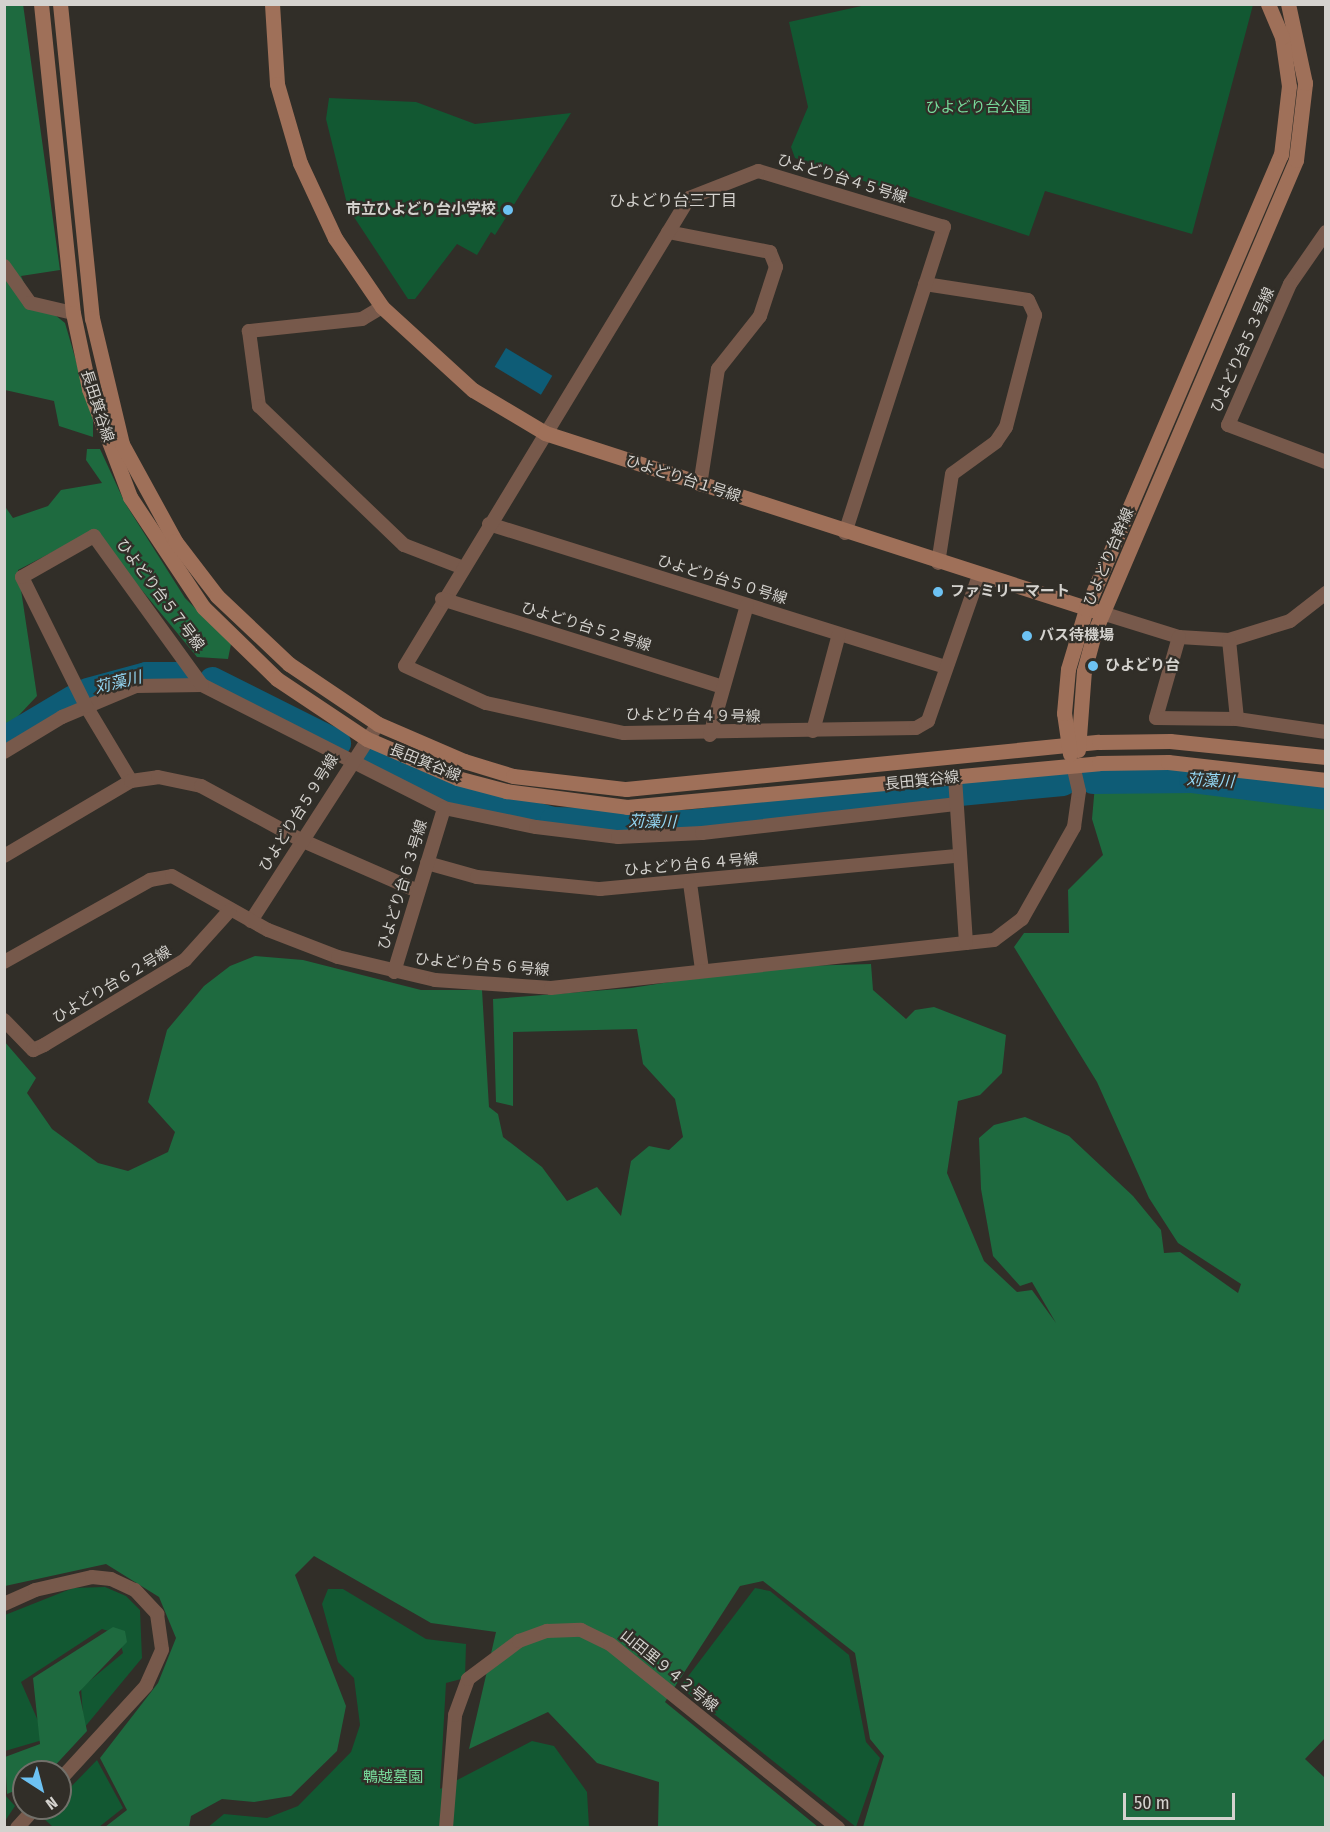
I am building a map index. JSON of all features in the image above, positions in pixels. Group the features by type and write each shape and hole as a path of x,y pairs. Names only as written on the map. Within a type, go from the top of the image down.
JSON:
{"street":[{"name":"長田箕谷線","path":"41,4 73,313 89,389 110,448 161,551 203,607 276,679 367,739 458,778 506,791 627,807 1073,765 1168,762 1326,780"},
{"name":"長田箕谷線","path":"60,4 92,318 122,444 175,541 217,596 289,664 378,724 464,762 513,776 626,789 1074,743 1170,741 1326,757"},
{"name":"ひよどり台１号線","path":"272,4 277,84 300,163 335,238 382,307 473,390 545,433 938,563 1179,637 1229,640 1290,621 1326,593"},
{"name":"ひよどり台幹線","path":"1074,743 1068,669 1086,609 1281,154 1289,86 1282,37 1268,4"},
{"name":"ひよどり台幹線","path":"1073,765 1084,671 1102,613 1296,160 1305,83 1288,4"},
{"name":"ひよどり台４５号線","path":"545,433 689,198 758,171 944,227 845,533"},
{"path":"668,232 770,252 776,267 760,316 718,369 700,484"},
{"name":"ひよどり台５３号線","path":"1326,232 1290,284 1228,425 1326,462"},
{"path":"4,266 30,303 73,313"},
{"path":"925,284 1028,300 1035,315 1006,427 996,442 952,474 938,563"},
{"path":"382,307 362,319 249,331 259,406 404,545 461,567"},
{"name":"ひよどり台４９号線","path":"545,433 461,567 405,666 486,703 548,719 624,732 710,735 916,728 928,721 945,666 979,575"},
{"name":"ひよどり台５０号線","path":"489,524 945,666"},
{"name":"ひよどり台５７号線","path":"86,706 22,577 94,536 202,684"},
{"name":"ひよどり台５２号線","path":"442,599 720,686"},
{"path":"710,735 720,686 747,605"},
{"path":"813,731 839,634"},
{"path":"1179,637 1156,718 1237,720 1325,729"},
{"path":"1229,640 1237,720"},
{"path":"4,752 86,706 136,686 202,684 349,762 444,808 618,837 702,833 955,804"},
{"path":"86,706 131,781"},
{"name":"ひよどり台５９号線","path":"251,921 349,762 378,724"},
{"name":"ひよどり台５６号線","path":"4,962 150,879 172,876 251,921 338,957 394,972 551,988 994,940 1022,919 1074,827 1079,791 1073,765"},
{"path":"4,856 131,781 158,777 201,786 301,840 418,891"},
{"path":"955,777 966,943"},
{"name":"ひよどり台６３号線","path":"394,972 444,808"},
{"name":"ひよどり台６４号線","path":"427,863 557,888 690,883 959,856"},
{"path":"690,883 702,970"},
{"name":"ひよどり台６２号線","path":"4,1020 33,1050 44,1045 185,960 230,910"},
{"path":"4,1604 35,1590 102,1578 135,1590 157,1614 162,1650 146,1686 72,1767"},
{"name":"山田里９４２号線","path":"446,1827 455,1715 468,1680 519,1641 547,1631 581,1630 610,1644 838,1827"}],"green space":[{"path":"23,4 60,270 21,276 29,294 65,323 93,419 93,437 59,426 54,401 5,390 5,5"},
{"name":"ひよどり台公園","path":"866,5 1253,5 1192,234 1045,191 1029,236 795,158 791,147 808,107 789,22"},
{"path":"329,98 416,102 475,124 571,113 495,235 491,232 477,255 457,244 415,299 408,299 348,208 326,119"},
{"path":"87,449 100,449 125,503 185,598 231,644 228,659 197,657 93,531 18,570 37,696 5,730 4,505 13,518 48,506 61,490 102,483 86,460"},
{"path":"1172,773 1325,796 1326,1737 1305,1759 1325,1778 1325,1827 863,1827 884,1756 870,1739 855,1653 763,1581 740,1586 665,1702 818,1827 658,1827 659,1782 597,1763 548,1712 469,1749 496,1632 431,1623 314,1556 295,1575 346,1706 337,1751 291,1796 254,1802 222,1799 191,1816 189,1827 105,1827 127,1810 100,1758 158,1683 176,1638 159,1597 106,1564 5,1586 4,1041 36,1078 27,1093 52,1129 98,1163 128,1171 168,1152 175,1132 148,1102 167,1030 204,986 230,966 255,956 303,960 421,990 482,990 489,1107 498,1114 503,1137 542,1167 567,1201 597,1187 621,1216 631,1161 649,1146 669,1150 683,1137 675,1099 643,1064 637,1029 513,1032 513,1106 496,1102 493,999 631,988 767,967 871,964 873,990 906,1019 915,1010 934,1007 1006,1035 1002,1073 980,1095 958,1101 947,1173 984,1261 1017,1292 1032,1290 1056,1323 1032,1282 1020,1286 993,1256 981,1189 979,1138 994,1125 1025,1117 1069,1136 1133,1196 1161,1230 1164,1253 1180,1252 1238,1293 1241,1284 1178,1243 1149,1198 1097,1082 1014,947 1024,933 1069,933 1068,890 1103,855 1092,819 1095,785"},
{"path":"105,1587 126,1596 140,1610 142,1658 84,1728 81,1688 123,1653 118,1634 102,1629 21,1682 46,1739 5,1751 5,1615 73,1588"},
{"path":"755,1588 770,1591 849,1655 866,1742 880,1758 856,1827 680,1687"},
{"name":"鵯越墓園","path":"328,1589 343,1589 426,1639 466,1644 465,1678 446,1683 440,1789 532,1741 554,1746 587,1792 589,1827 207,1828 224,1814 267,1818 298,1806 351,1752 360,1725 354,1678 338,1662 322,1604"},
{"path":"113,1627 125,1631 127,1642 79,1692 87,1731 60,1760 12,1760 12,1792 7,1794 5,1757 40,1744 33,1678"},
{"path":"97,1760 123,1808 99,1827 53,1827 45,1820 72,1820 72,1786"},
{"path":"5,1795 12,1803 12,1810 5,1821"}],"water":[{"path":"506,348 552,376 541,395 495,367"}],"waterway":[{"name":"苅藻川","path":"87,691 146,675 185,675"},
{"name":"苅藻川","path":"212,680 337,743"},
{"name":"苅藻川","path":"4,739 73,698"},
{"name":"苅藻川","path":"370,760 416,783 553,820 687,823 943,794"},
{"name":"苅藻川","path":"1093,780 1192,779 1326,796"},
{"name":"苅藻川","path":"959,792 1063,782"}],"place":[{"name":"市立ひよどり台小学校","path":"508,210"},
{"name":"ファミリーマート","path":"938,592"},
{"name":"バス待機場","path":"1027,636"},
{"name":"ひよどり台","path":"1093,666"}],"district":[{"name":"ひよどり台三丁目","path":"673,201"}]}
